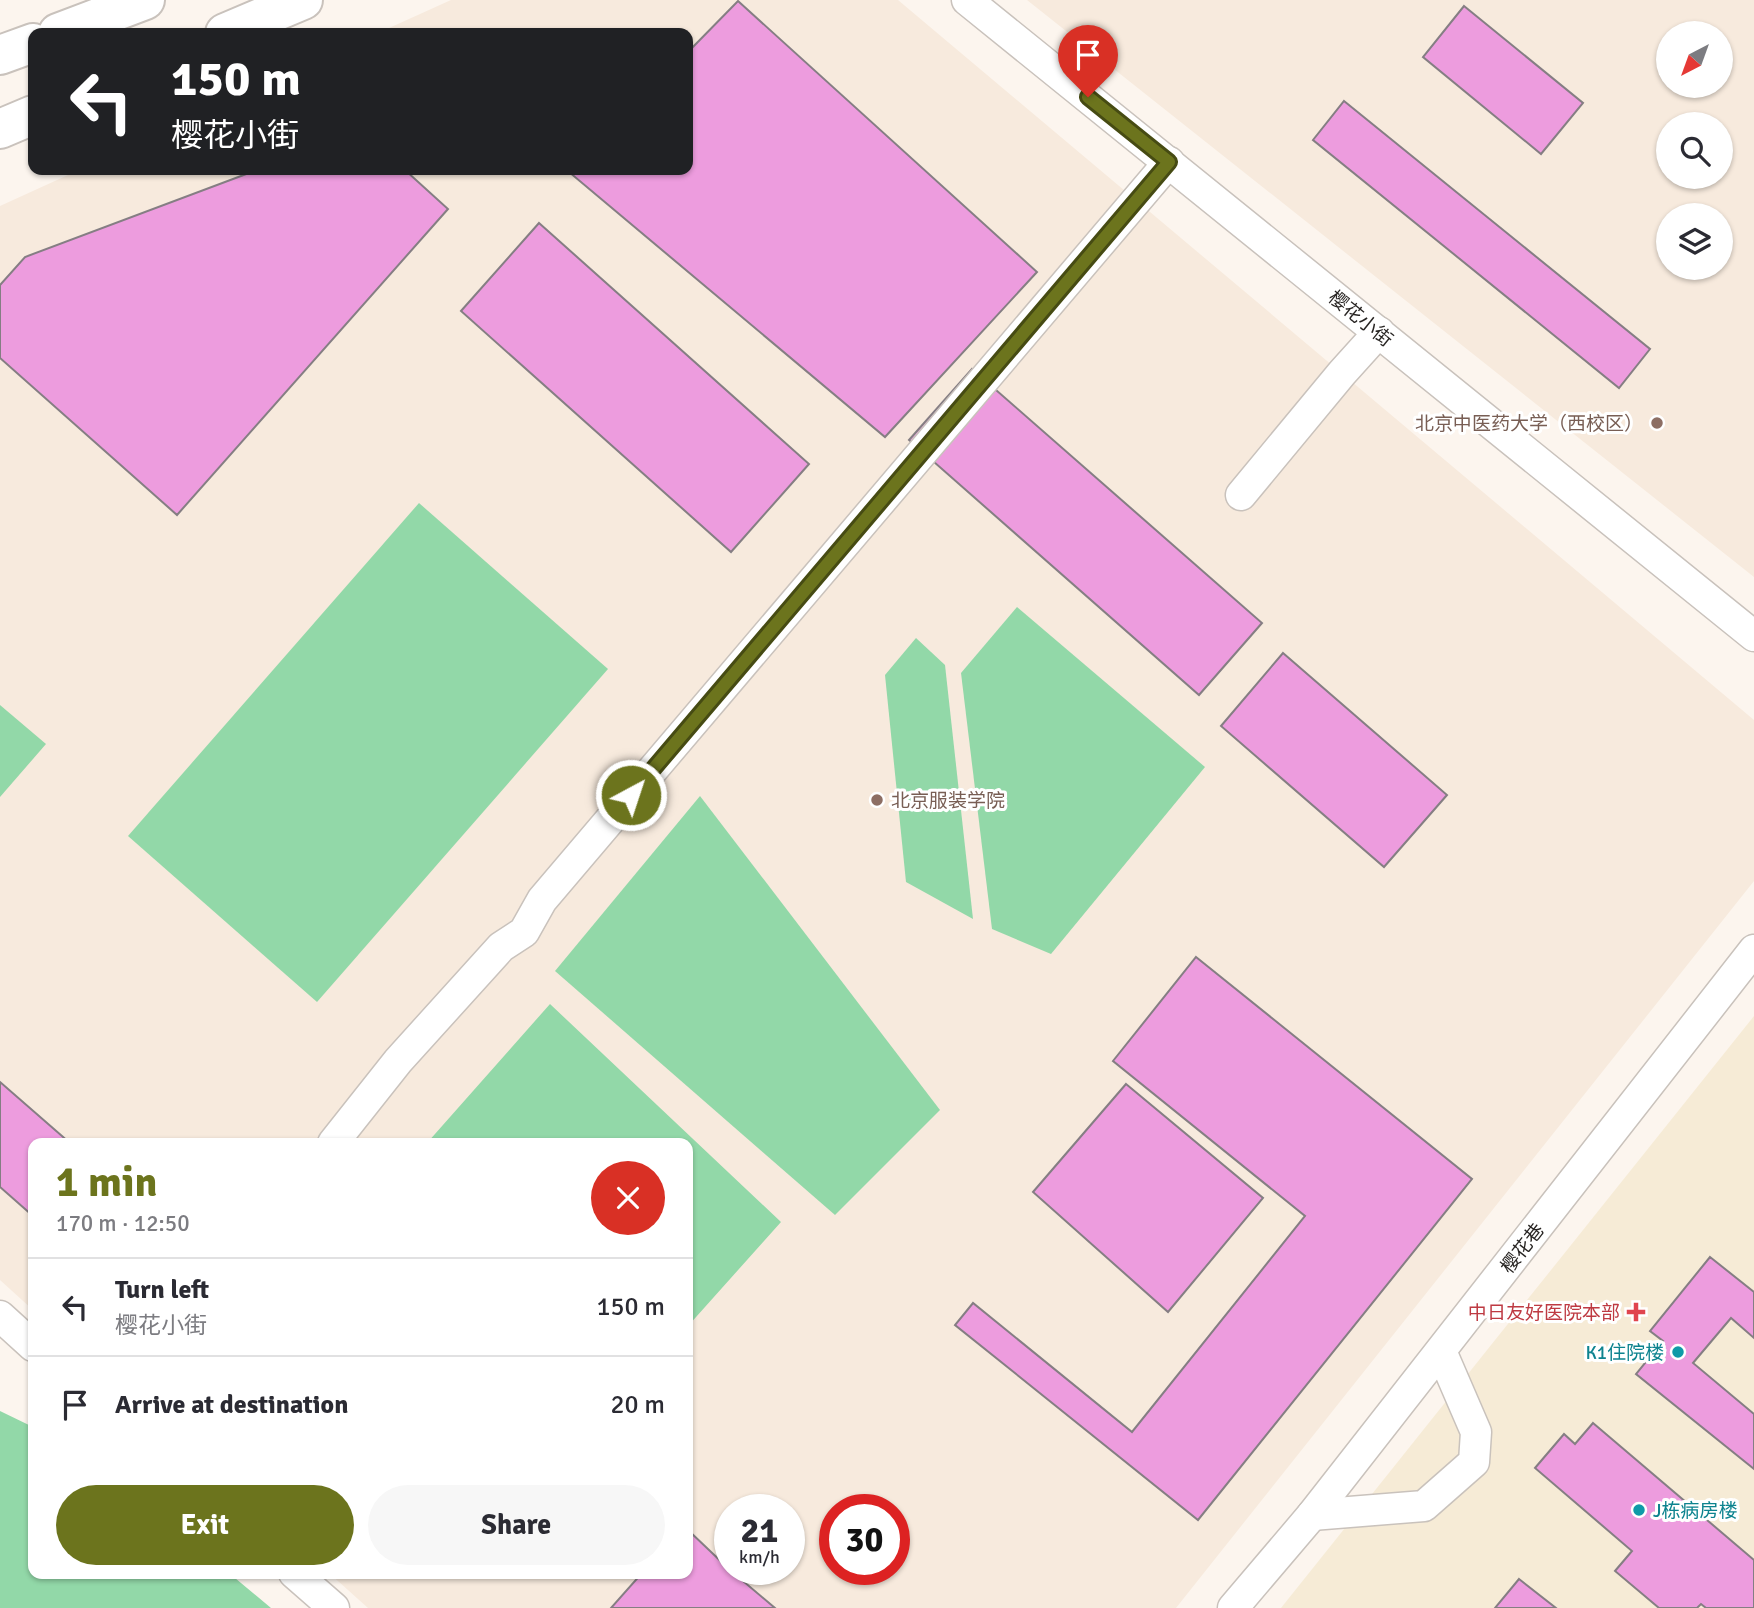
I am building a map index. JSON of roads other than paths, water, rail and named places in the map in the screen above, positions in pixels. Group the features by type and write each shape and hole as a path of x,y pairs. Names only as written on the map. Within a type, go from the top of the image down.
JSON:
{"main road":[{"path":"71,28 145,0"},
{"path":"237,28 303,0"},
{"path":"0,55 28,45"},
{"path":"0,129 28,116"}],"street":[{"name":"樱花小街","path":"967,0 1754,636"},
{"path":"337,1138 398,1061 501,947 524,932 542,900 1169,162"},
{"path":"1241,495 1379,332"},
{"name":"樱花巷","path":"1233,1608 1312,1515 1754,950"},
{"path":"0,1316 28,1341"},
{"path":"1312,1515 1424,1506 1474,1462 1476,1432 1441,1351"},
{"path":"301,1579 334,1608"}],"place":[{"name":"北京中医药大学（西校区）","path":"1657,423"},
{"name":"北京服装学院","path":"877,800"},
{"name":"中日友好医院本部","path":"1636,1312"},
{"name":"K1住院楼","path":"1678,1352"},
{"name":"J栋病房楼","path":"1639,1510"}]}
